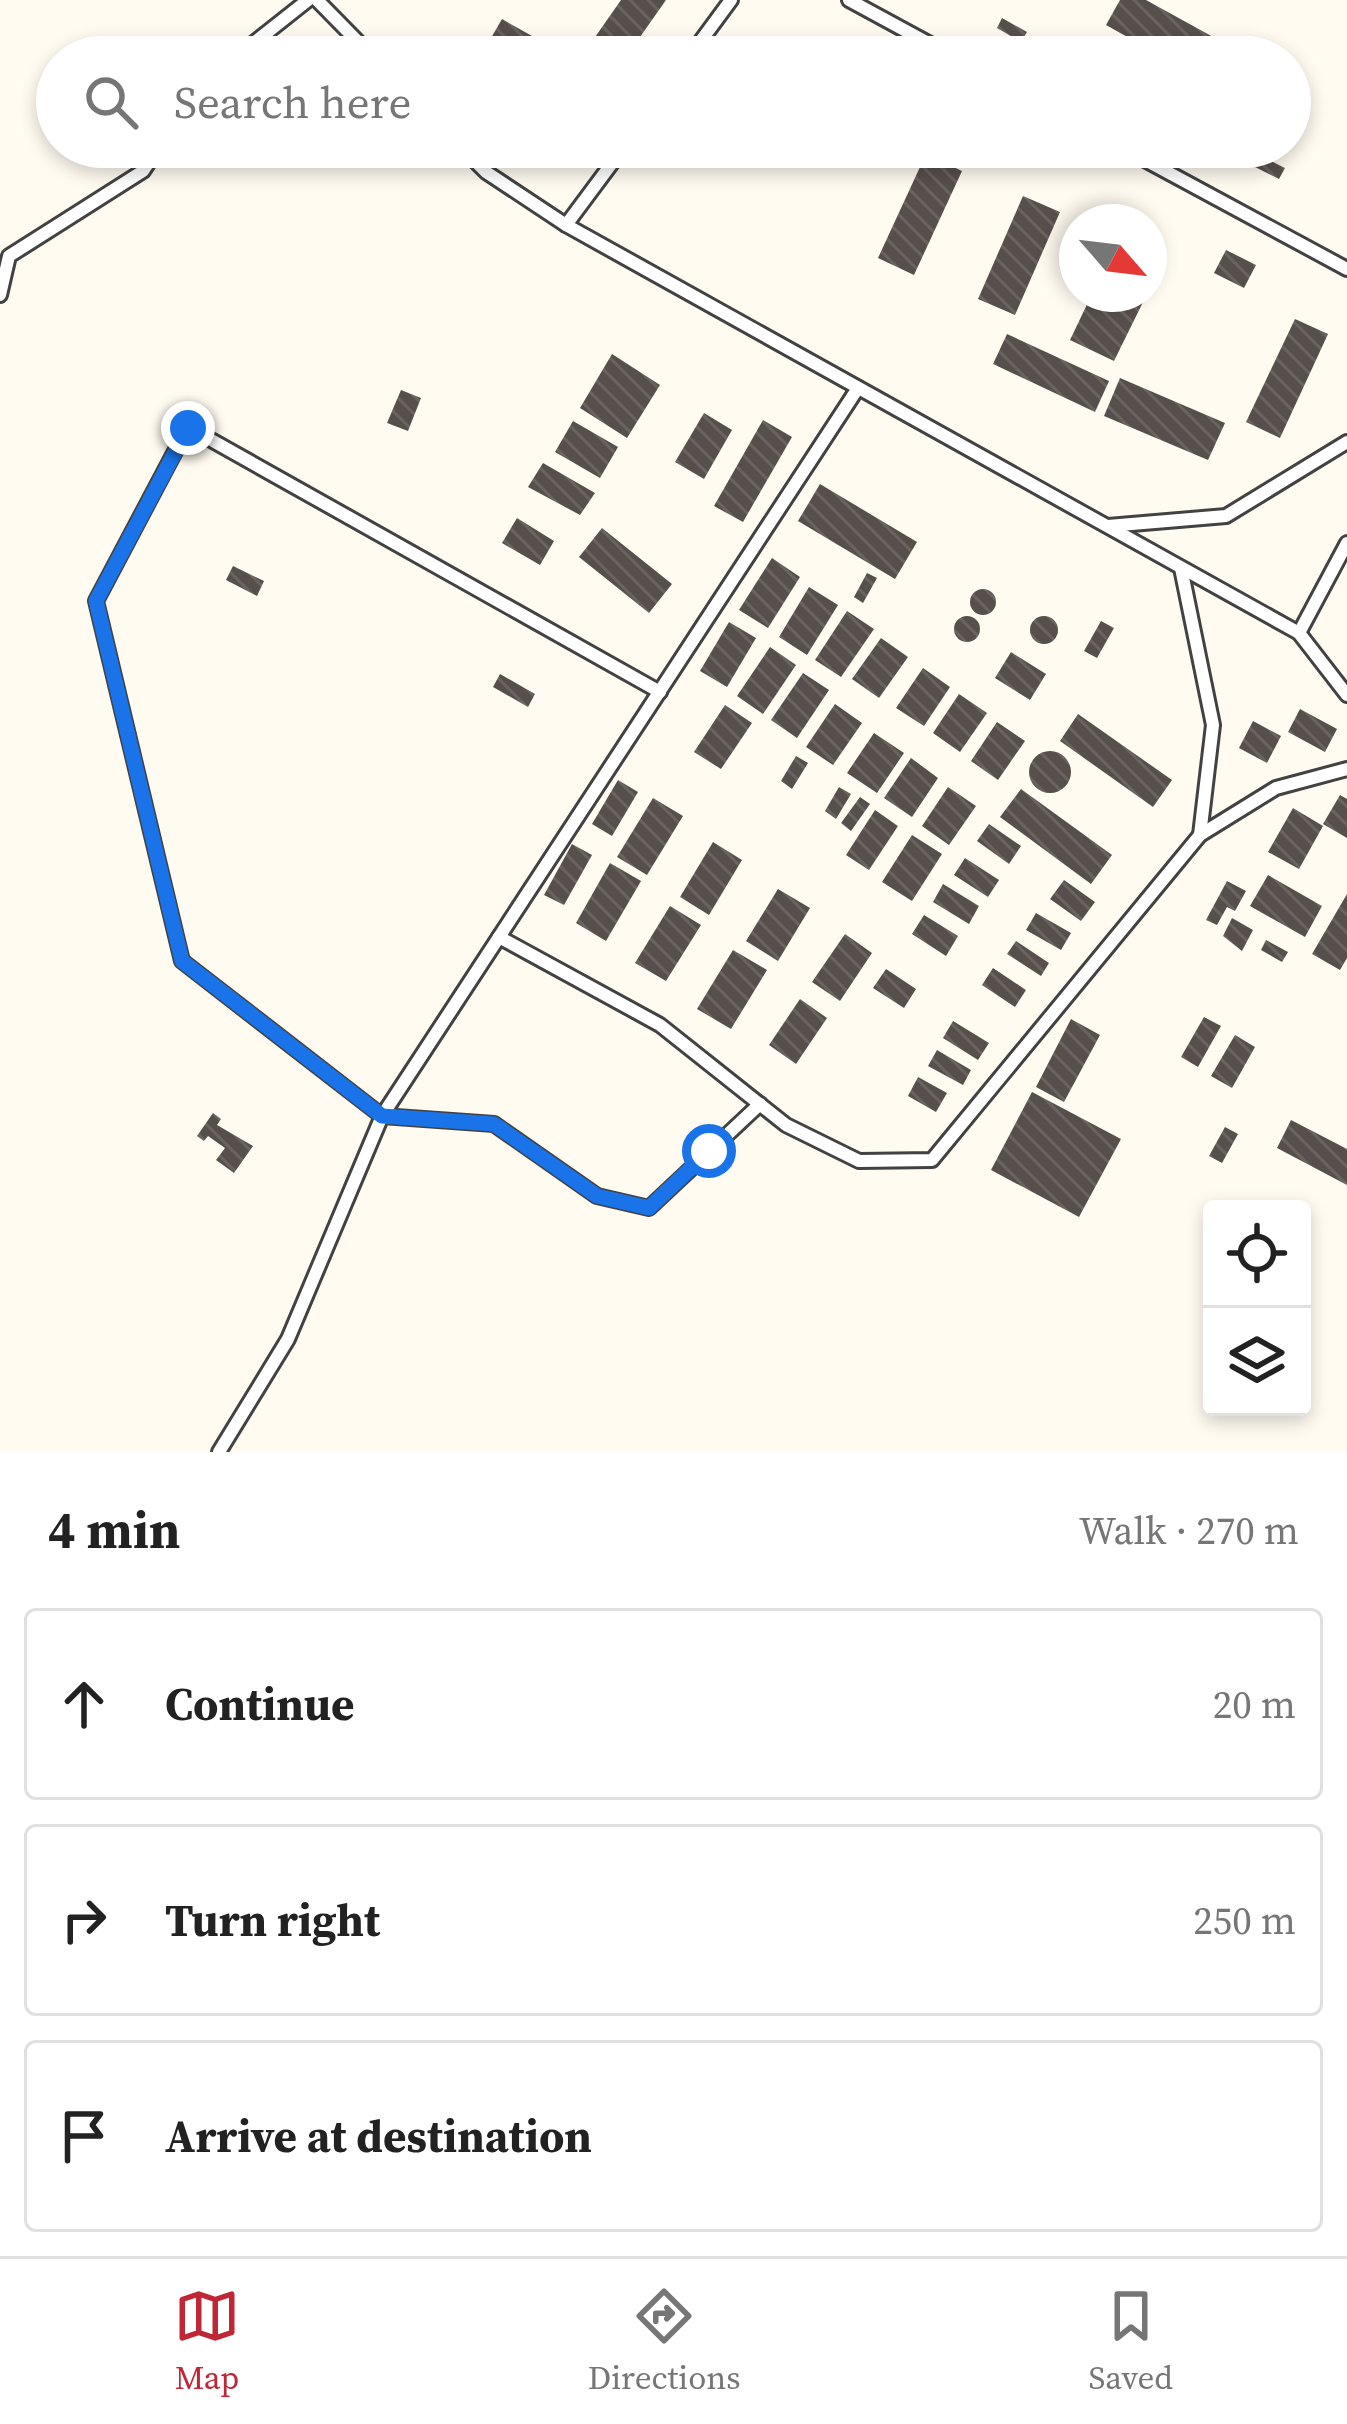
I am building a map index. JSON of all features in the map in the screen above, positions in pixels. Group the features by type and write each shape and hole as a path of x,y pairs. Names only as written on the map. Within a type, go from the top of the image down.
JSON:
{"lane":[{"path":"263,36 308,0"},
{"path":"317,0 352,36"},
{"path":"704,36 731,0"},
{"path":"849,0 915,36"},
{"path":"0,295 9,256 145,168"},
{"path":"482,168 566,225 1299,633 1347,695"},
{"path":"566,225 608,168"},
{"path":"1160,168 1347,269"},
{"path":"218,1452 288,1339 382,1116 858,388"},
{"path":"660,692 188,428 96,601 182,961 382,1116 494,1124 597,1196 649,1208 760,1104"},
{"path":"1107,526 1226,516 1347,442"},
{"path":"1299,633 1347,543"},
{"path":"1181,568 1213,725 1200,835"},
{"path":"499,937 660,1025 787,1125 860,1162 932,1160 1200,835 1276,788 1347,769"}],"building":[{"path":"621,0 666,0 641,36 596,36"},
{"path":"1120,0 1146,0 1211,36 1126,36 1106,25"},
{"path":"1002,18 1027,32 1011,36 997,28"},
{"path":"502,19 532,36 492,36"},
{"path":"920,168 962,171 914,275 878,258"},
{"path":"1257,168 1285,168 1279,179"},
{"path":"1023,196 1059,212 1015,315 978,299"},
{"path":"1226,250 1256,265 1244,288 1214,273"},
{"path":"1083,312 1138,312 1114,361 1070,340"},
{"path":"1295,319 1328,334 1280,438 1246,422"},
{"path":"1007,334 1109,381 1095,412 993,364"},
{"path":"612,354 660,385 627,438 580,408"},
{"path":"1120,378 1225,423 1208,460 1104,416"},
{"path":"401,390 421,398 408,431 387,423"},
{"path":"704,413 732,430 704,479 675,462"},
{"path":"763,420 792,437 743,522 714,506"},
{"path":"573,421 618,447 600,478 555,452"},
{"path":"543,463 595,493 580,515 528,487"},
{"path":"820,484 917,542 895,579 798,521"},
{"path":"517,518 554,541 540,565 502,543"},
{"path":"602,528 672,584 649,613 579,557"},
{"path":"772,558 800,577 768,628 739,610"},
{"path":"233,566 264,581 257,596 226,580"},
{"path":"867,573 877,578 863,603 854,597"},
{"path":"809,587 838,605 807,655 779,637"},
{"path":"983,589 996,602 983,615 970,602"},
{"path":"847,611 874,629 841,677 815,660"},
{"path":"967,616 980,629 967,642 954,629"},
{"path":"1044,616 1054,620 1058,630 1054,640 1044,644 1034,640 1030,630 1034,620"},
{"path":"1101,621 1114,628 1097,658 1084,651"},
{"path":"729,622 756,638 727,687 700,671"},
{"path":"881,638 908,657 879,698 852,679"},
{"path":"770,647 796,665 763,714 737,696"},
{"path":"1011,652 1046,674 1030,700 995,678"},
{"path":"923,668 950,687 924,726 896,708"},
{"path":"803,673 829,690 797,738 771,720"},
{"path":"500,674 535,694 528,707 493,687"},
{"path":"959,694 987,713 960,752 933,733"},
{"path":"835,704 862,723 833,765 806,747"},
{"path":"725,705 752,723 721,769 694,752"},
{"path":"1300,709 1337,729 1325,752 1288,732"},
{"path":"1078,714 1172,780 1153,807 1060,741"},
{"path":"1253,721 1281,736 1267,763 1239,748"},
{"path":"997,722 1025,741 998,780 971,761"},
{"path":"874,733 904,753 877,793 847,773"},
{"path":"1050,751 1065,757 1071,772 1065,787 1050,793 1035,787 1029,772 1035,757"},
{"path":"796,756 808,763 792,789 781,781"},
{"path":"911,758 938,778 912,817 884,798"},
{"path":"618,780 638,792 612,836 592,824"},
{"path":"839,787 851,794 836,819 825,811"},
{"path":"948,787 976,806 949,845 922,826"},
{"path":"1021,789 1112,855 1091,884 1000,817"},
{"path":"1340,795 1347,799 1347,838 1323,824"},
{"path":"860,797 870,804 851,831 841,823"},
{"path":"653,798 683,816 647,875 617,857"},
{"path":"1293,808 1323,826 1299,869 1268,852"},
{"path":"875,810 898,826 869,870 846,855"},
{"path":"989,824 1021,846 1009,864 977,841"},
{"path":"912,835 942,854 912,901 882,882"},
{"path":"713,842 742,860 709,915 680,897"},
{"path":"572,844 592,855 564,905 544,895"},
{"path":"965,858 999,880 988,897 954,875"},
{"path":"610,863 641,881 606,941 576,923"},
{"path":"1268,875 1322,906 1305,937 1250,906"},
{"path":"1064,880 1095,902 1081,921 1050,899"},
{"path":"1227,881 1246,891 1235,911 1227,907 1217,925 1206,920"},
{"path":"943,884 979,906 969,924 933,902"},
{"path":"778,889 810,908 778,961 746,941"},
{"path":"1347,894 1347,958 1340,970 1312,954"},
{"path":"670,906 701,925 666,981 635,963"},
{"path":"1036,913 1071,933 1061,950 1026,930"},
{"path":"924,915 958,936 946,956 912,934"},
{"path":"1232,918 1253,930 1242,951 1223,936"},
{"path":"845,934 872,953 840,1001 812,982"},
{"path":"1266,940 1288,952 1282,962 1261,950"},
{"path":"1016,941 1049,963 1041,976 1007,954"},
{"path":"733,950 767,970 731,1029 697,1009"},
{"path":"993,968 1026,990 1015,1007 982,985"},
{"path":"886,969 916,989 904,1008 873,988"},
{"path":"800,999 827,1018 796,1064 769,1045"},
{"path":"1204,1017 1221,1026 1198,1067 1181,1057"},
{"path":"1071,1019 1100,1035 1064,1102 1036,1087"},
{"path":"953,1021 989,1043 978,1060 943,1038"},
{"path":"1235,1035 1255,1047 1232,1088 1211,1076"},
{"path":"937,1050 971,1070 963,1085 928,1066"},
{"path":"918,1077 947,1093 936,1112 908,1096"},
{"path":"1032,1092 1121,1139 1079,1217 991,1170"},
{"path":"213,1113 221,1119 217,1125 253,1146 234,1173 216,1160 225,1148 208,1136 204,1141 197,1136"},
{"path":"1291,1120 1347,1149 1347,1185 1277,1148"},
{"path":"1225,1127 1238,1134 1222,1163 1209,1156"}],"route":[{"path":"188,428 96,601 182,961 382,1116 494,1124 597,1196 649,1208 709,1151"}]}
